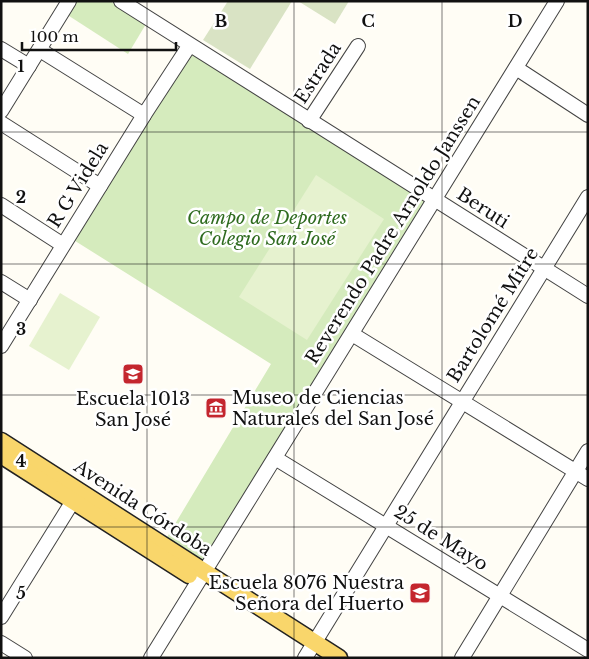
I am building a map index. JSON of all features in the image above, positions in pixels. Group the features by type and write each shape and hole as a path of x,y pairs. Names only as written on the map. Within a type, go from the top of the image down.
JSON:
{"main road":[{"name":"Avenida Córdoba","path":"1,441 312,652 338,658"},
{"name":"Avenida Córdoba","path":"1,455 74,501 201,576"}],"street":[{"path":"1,111 70,1"},
{"name":"Beruti","path":"121,1 189,46 588,296"},
{"name":"Reverendo Padre Arnoldo Janssen","path":"151,658 557,1"},
{"name":"R G Videla","path":"1,346 189,46"},
{"name":"Estrada","path":"309,121 358,46"},
{"path":"1,49 29,66"},
{"path":"40,50 144,115"},
{"path":"516,68 588,114"},
{"path":"1,124 100,186"},
{"name":"Bartolomé Mitre","path":"312,652 385,526 588,196"},
{"path":"1,205 64,245"},
{"path":"1,282 30,300"},
{"path":"352,334 588,479"},
{"path":"462,658 588,451"},
{"name":"25 de Mayo","path":"275,458 588,650"},
{"path":"1,617 74,501"},
{"path":"1,643 25,658"}],"green space":[{"path":"74,1 110,1 146,24 128,54 66,14"},
{"path":"228,1 292,1 250,69 203,40"},
{"path":"298,1 349,1 335,24"},
{"name":"Campo de Deportes Colegio San José","path":"189,46 435,199 208,566 166,539 271,364 72,239"},
{"path":"316,175 384,219 307,340 239,297"},
{"path":"60,293 100,317 69,370 29,346"}],"place":[{"name":"Escuela 1013 San José","path":"133,374"},
{"name":"Museo de Ciencias Naturales del San José","path":"216,408"},
{"name":"Escuela 8076 Nuestra Señora del Huerto","path":"420,593"}]}
